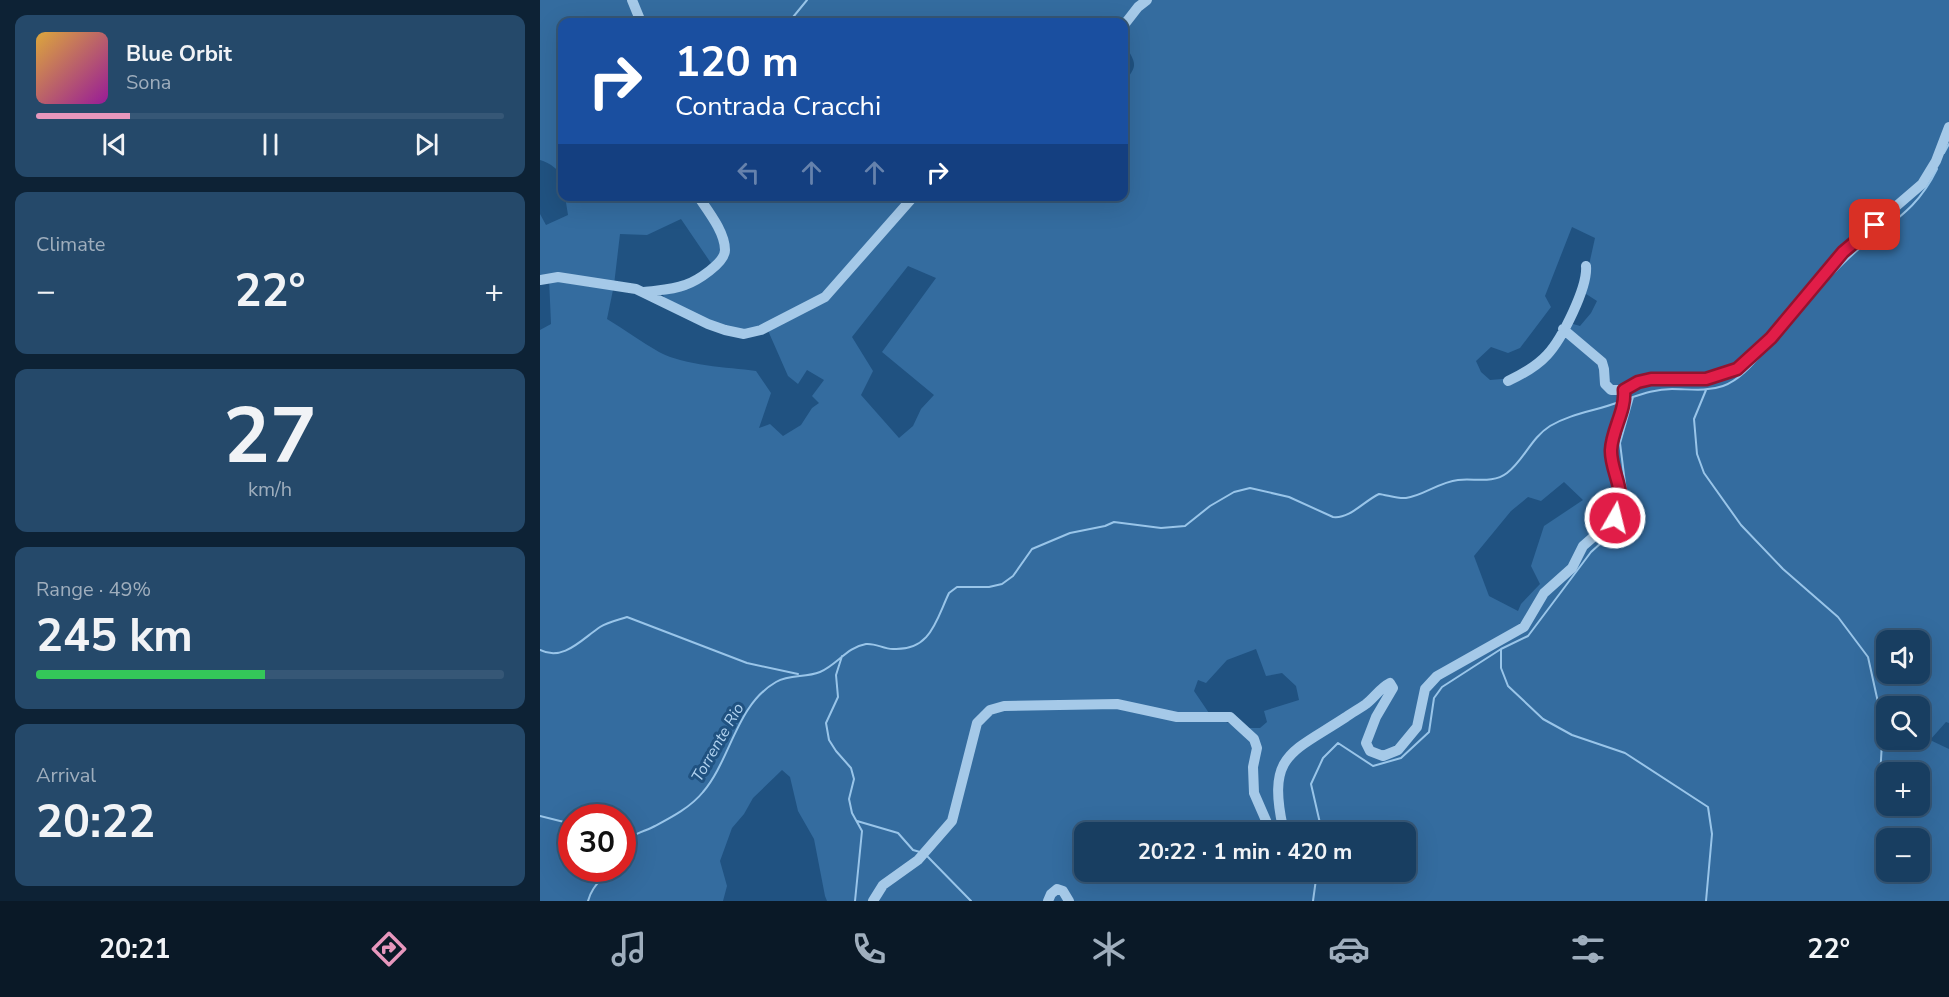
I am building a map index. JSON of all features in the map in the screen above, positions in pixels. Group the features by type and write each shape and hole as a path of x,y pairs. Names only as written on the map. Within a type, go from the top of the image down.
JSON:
{"street":[{"path":"632,0 639,18"},
{"path":"1128,20 1147,0"},
{"path":"1281,822 1277,789 1282,764 1298,747 1367,703 1382,687 1390,683 1393,688 1376,717 1366,743 1370,751 1383,756 1398,750 1417,727 1425,690 1437,676 1524,627 1545,593 1572,568 1583,546 1615,518 1621,510 1619,486 1611,452 1613,434 1624,397 1638,382 1651,379 1706,379 1737,369 1771,338 1843,252 1922,184 1936,160 1949,127"},
{"path":"644,292 688,285 720,262 725,247 720,232 702,201"},
{"path":"540,280 558,277 636,289 708,324 744,334 761,330 825,297 910,201"},
{"path":"1508,381 1528,371 1555,346 1578,303 1587,276 1586,266"},
{"path":"660,300 675,288"},
{"path":"1563,330 1602,362 1607,388 1624,397"},
{"path":"873,901 883,885 927,852 952,821 977,723 990,710 1004,706 1117,704 1177,717 1230,717 1254,739 1257,747 1253,767 1254,793 1267,822"},
{"path":"1048,901 1057,889 1063,891 1069,901"}],"shaded area":[{"path":"540,0 1949,0 1949,723 1946,722 1930,740 1949,749 1949,901 827,901 814,839 798,811 790,777 782,770 753,798 744,814 732,828 720,861 727,886 723,901 540,901 540,330 551,324 549,278 540,281 540,214 546,225 568,215 566,201 1128,201 1128,76 1134,62 1128,49 1128,18 558,18 558,171 540,160","holes":["681,219 715,269 662,292 666,303 731,332 766,326 788,376 798,384 807,370 824,380 812,396 819,403 812,408 801,425 783,436 770,424 759,428 771,393 756,371 706,365 669,357 607,319 620,234 647,235","1572,227 1595,238 1583,292 1597,301 1591,313 1580,326 1570,323 1533,366 1514,378 1490,380 1481,372 1476,361 1491,347 1508,353 1520,348 1551,307 1545,296","908,266 936,278 882,352 934,395 921,409 913,426 899,438 861,395 873,371 852,337","1564,482 1583,500 1544,526 1531,566 1540,584 1521,604 1518,611 1489,596 1474,556 1511,511 1528,497 1541,501","1256,649 1266,676 1282,673 1296,686 1299,700 1264,711 1267,722 1260,728 1241,728 1211,716 1194,691 1198,680 1206,683 1227,660"]}],"waterway":[{"path":"792,18 807,0"},
{"name":"Torrente Rio","path":"1944,153 1949,144"},
{"name":"Torrente Rio","path":"1824,283 1853,254 1914,203 1937,169"},
{"name":"Torrente Rio","path":"1627,399 1660,390 1704,390 1723,386 1741,376 1765,350"},
{"path":"1706,390 1694,419 1697,454 1704,473 1741,525 1783,569 1838,617 1868,657 1883,725 1881,762"},
{"path":"1320,822 1311,784 1323,758 1338,743 1373,766 1401,758 1429,732 1434,698 1442,687 1501,649 1528,636 1591,552 1622,524 1628,507 1620,443 1633,397"},
{"name":"Torrente Rio","path":"636,835 687,807 703,792 713,779 752,704 776,682 820,672 848,652 866,644 893,649 916,645 924,639 936,623 949,593 957,587 989,587 1002,584 1013,576 1032,549 1070,533 1114,522 1161,528 1185,526 1210,506 1234,492 1250,488 1289,497 1333,517 1339,517 1379,494 1406,498 1451,481 1496,478 1513,468 1543,431 1550,426 1567,418 1619,402"},
{"path":"540,650 557,653 572,648 603,625 627,617 747,663 798,674"},
{"path":"1501,649 1501,668 1508,686 1543,719 1572,735 1625,753 1708,807 1712,834 1706,901"},
{"path":"842,656 836,675 838,697 826,723 829,740 851,768 854,779 849,799 852,813 862,831 855,901"},
{"path":"540,816 558,820"},
{"path":"857,821 898,833 913,850 920,852"},
{"path":"927,856 971,901"},
{"name":"Torrente Rio","path":"588,901 598,882"},
{"path":"1313,901 1316,882"}],"route":[{"path":"1615,518 1621,510 1619,486 1611,452 1613,434 1623,405 1624,390 1638,382 1651,379 1706,379 1737,369 1771,338 1843,252 1875,225"}]}
